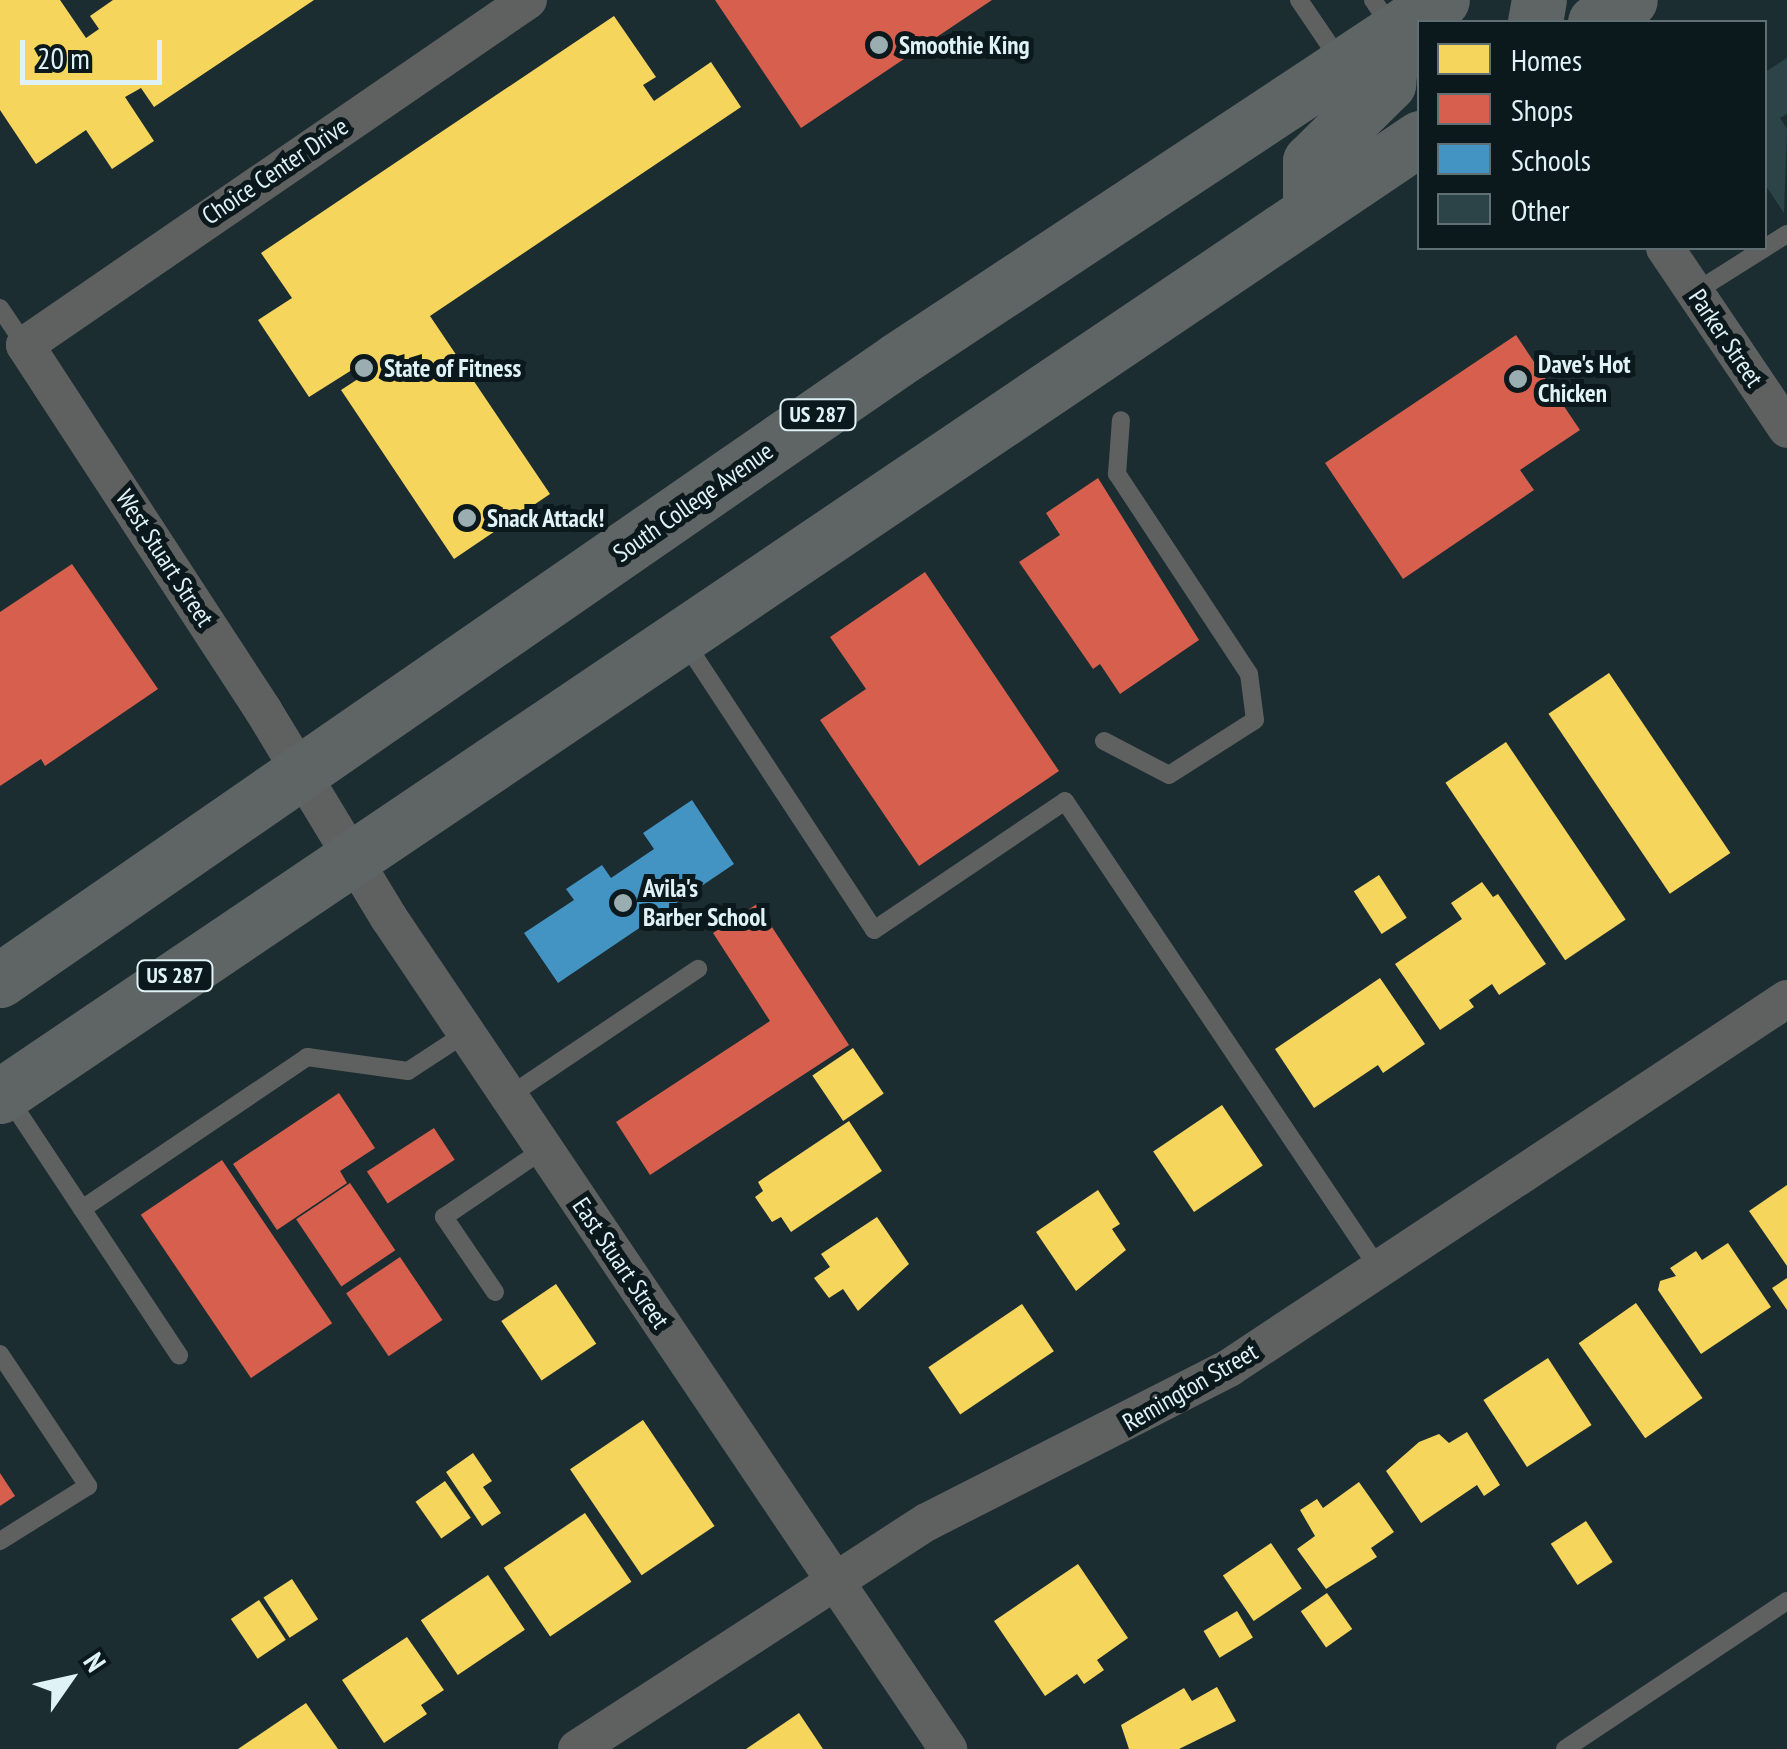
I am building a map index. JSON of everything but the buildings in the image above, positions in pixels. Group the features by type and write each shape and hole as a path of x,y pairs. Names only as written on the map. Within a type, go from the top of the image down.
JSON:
{"highway":[{"name":"South College Avenue","path":"0,980 897,360 1344,66 1383,16 1442,0"},
{"path":"1598,20 1630,0"},
{"path":"1310,211 1310,161 1388,84 1383,16"},
{"name":"US 287","path":"2,1094 1417,140"}],"street":[{"name":"Choice Center Drive","path":"26,345 528,0"},
{"name":"Parker Street","path":"1666,250 1785,420"},
{"name":"West Stuart Street","path":"26,345 300,774"},
{"name":"East Stuart Street","path":"300,774 466,1033 948,1749"},
{"name":"Remington Street","path":"576,1749 926,1522 1229,1368 1787,998"}],"lane":[{"path":"1299,0 1344,66"},
{"path":"1695,292 1762,250"},
{"path":"0,308 26,345"},
{"path":"1104,741 1169,774 1255,720 1249,674 1117,474 1121,420"},
{"path":"680,634 874,930 1065,802 1379,1268"},
{"path":"509,1096 698,969"},
{"path":"82,1209 307,1056 408,1071 466,1033"},
{"path":"2,1094 180,1354"},
{"path":"495,1292 444,1216 544,1149"},
{"path":"0,1354 88,1486 0,1541"},
{"path":"1565,1749 1787,1601"}],"place":[{"name":"Smoothie King","path":"879,45"},
{"name":"State of Fitness","path":"364,368"},
{"name":"Dave's Hot Chicken","path":"1518,379"},
{"name":"Snack Attack!","path":"467,518"},
{"name":"Avila's Barber School","path":"623,903"}]}
